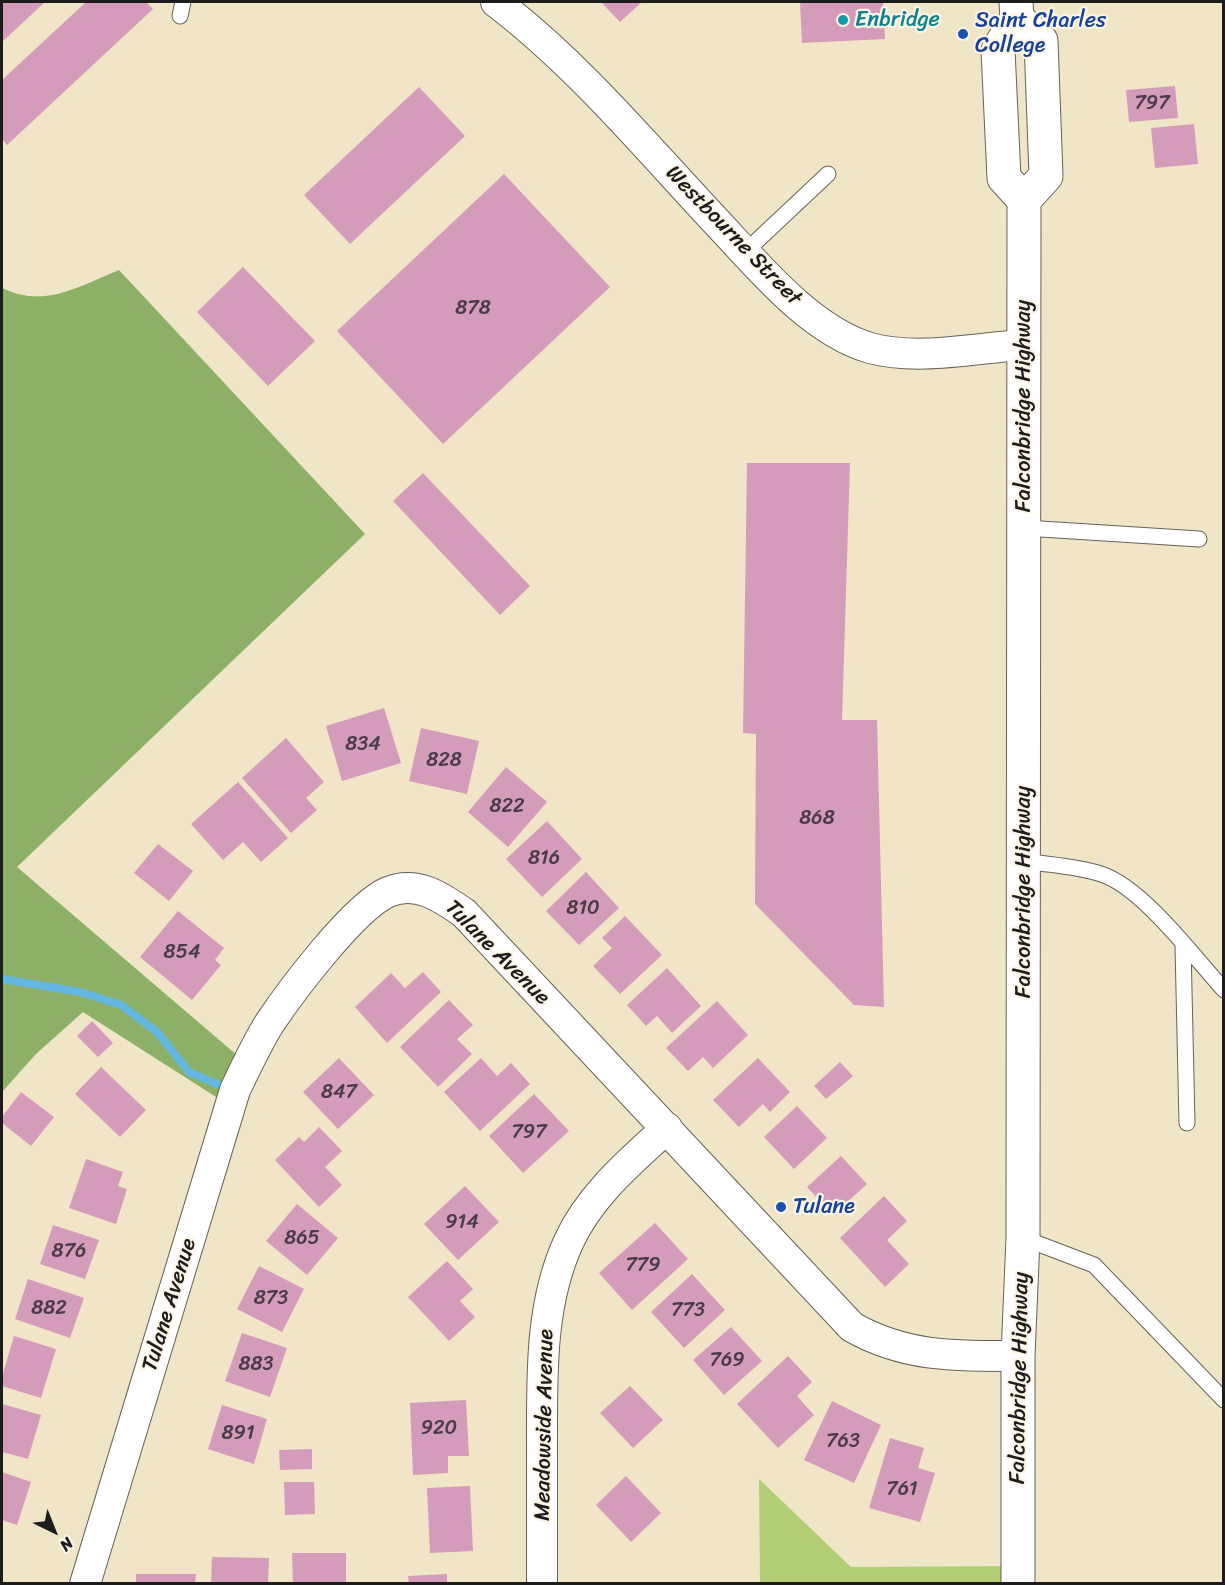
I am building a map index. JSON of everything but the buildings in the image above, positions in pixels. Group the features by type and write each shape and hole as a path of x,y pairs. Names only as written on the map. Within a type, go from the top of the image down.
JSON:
{"main road":[{"path":"1016,10 1041,42 1046,176 1024,200 1004,178 998,50 1016,10"},
{"name":"Falconbridge Highway","path":"1018,1584 1018,1356 1023,1238 1024,200"}],"street":[{"name":"Westbourne Street","path":"496,2 564,59 745,252 822,324 851,341 897,354 1023,345"},
{"name":"Tulane Avenue","path":"85,1584 235,1089 269,1024 346,926 364,908 388,892 404,889 424,890 441,896 464,913 852,1327 881,1341 926,1354 1018,1356"},
{"name":"Meadowside Avenue","path":"542,1584 542,1380 547,1323 554,1283 570,1239 587,1211 627,1164 666,1128"}],"lane":[{"path":"745,252 828,174"},
{"path":"1025,528 1198,539"},
{"path":"1024,861 1100,874 1118,881 1143,902 1224,990"},
{"path":"1183,946 1187,1123"},
{"path":"1023,1238 1094,1265 1224,1400"}],"green space":[{"path":"119,270 365,534 17,867 245,1062 227,1104 83,1012 36,1054 2,1092 2,288 18,294 47,296 76,288"},
{"path":"759,1479 851,1567 1020,1566 1020,1583 760,1583"}],"waterway":[{"path":"2,979 80,992 121,1005 157,1032 189,1072 217,1084"}],"place":[{"name":"Enbridge","path":"843,20"},
{"name":"Saint Charles College","path":"963,34"},
{"name":"Tulane","path":"781,1207"}]}
